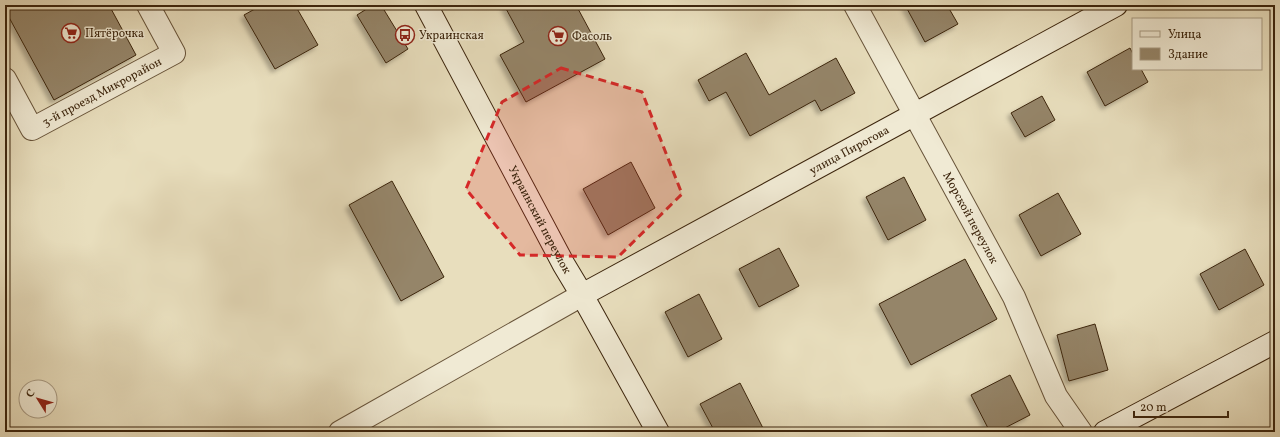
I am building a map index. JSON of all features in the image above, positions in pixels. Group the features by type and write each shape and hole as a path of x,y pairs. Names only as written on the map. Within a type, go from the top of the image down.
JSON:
{"main road":[{"name":"3-й проезд Микрорайон","path":"5,79 32,129 174,53 148,5"},
{"name":"Украинский переулок","path":"426,5 564,265 658,432"},
{"name":"Морской переулок","path":"855,5 1014,297 1056,396 1081,432"},
{"name":"улица Пирогова","path":"340,432 582,295 1116,5"},
{"path":"1105,432 1275,342"}],"highlighted area":[{"path":"561,68 642,92 682,194 618,257 520,255 466,189 502,102"}],"building":[{"name":"Пятёрочка","path":"5,5 109,5 136,55 54,100 5,10"},
{"path":"262,5 295,5 318,45 275,69 244,15"},
{"path":"373,5 381,5 408,49 386,63 357,15"},
{"path":"504,5 576,5 605,59 526,102 500,55 524,42"},
{"path":"905,5 947,5 958,24 925,42"},
{"path":"1130,48 1132,52 1132,70 1142,70 1148,82 1105,106 1087,72"},
{"path":"746,53 769,95 836,58 855,93 821,111 815,100 750,136 726,92 709,101 698,80"},
{"path":"1042,96 1055,120 1025,137 1011,113"},
{"path":"631,162 655,208 608,235 583,189"},
{"path":"904,177 926,220 888,240 866,197"},
{"path":"392,181 444,277 401,301 349,205"},
{"path":"1058,193 1081,234 1041,256 1019,215"},
{"path":"779,248 799,286 759,307 739,269"},
{"path":"1245,249 1264,285 1219,310 1200,274"},
{"path":"965,259 997,319 911,365 879,304"},
{"path":"699,294 722,339 688,357 665,312"},
{"path":"1095,324 1108,370 1069,381 1057,335"},
{"path":"1010,375 1030,415 997,432 990,432 971,395"},
{"path":"740,383 765,432 715,432 700,404"}],"place":[{"name":"Пятёрочка","path":"71,33"},
{"name":"Украинская","path":"405,35"},
{"name":"Фасоль","path":"558,36"}]}
